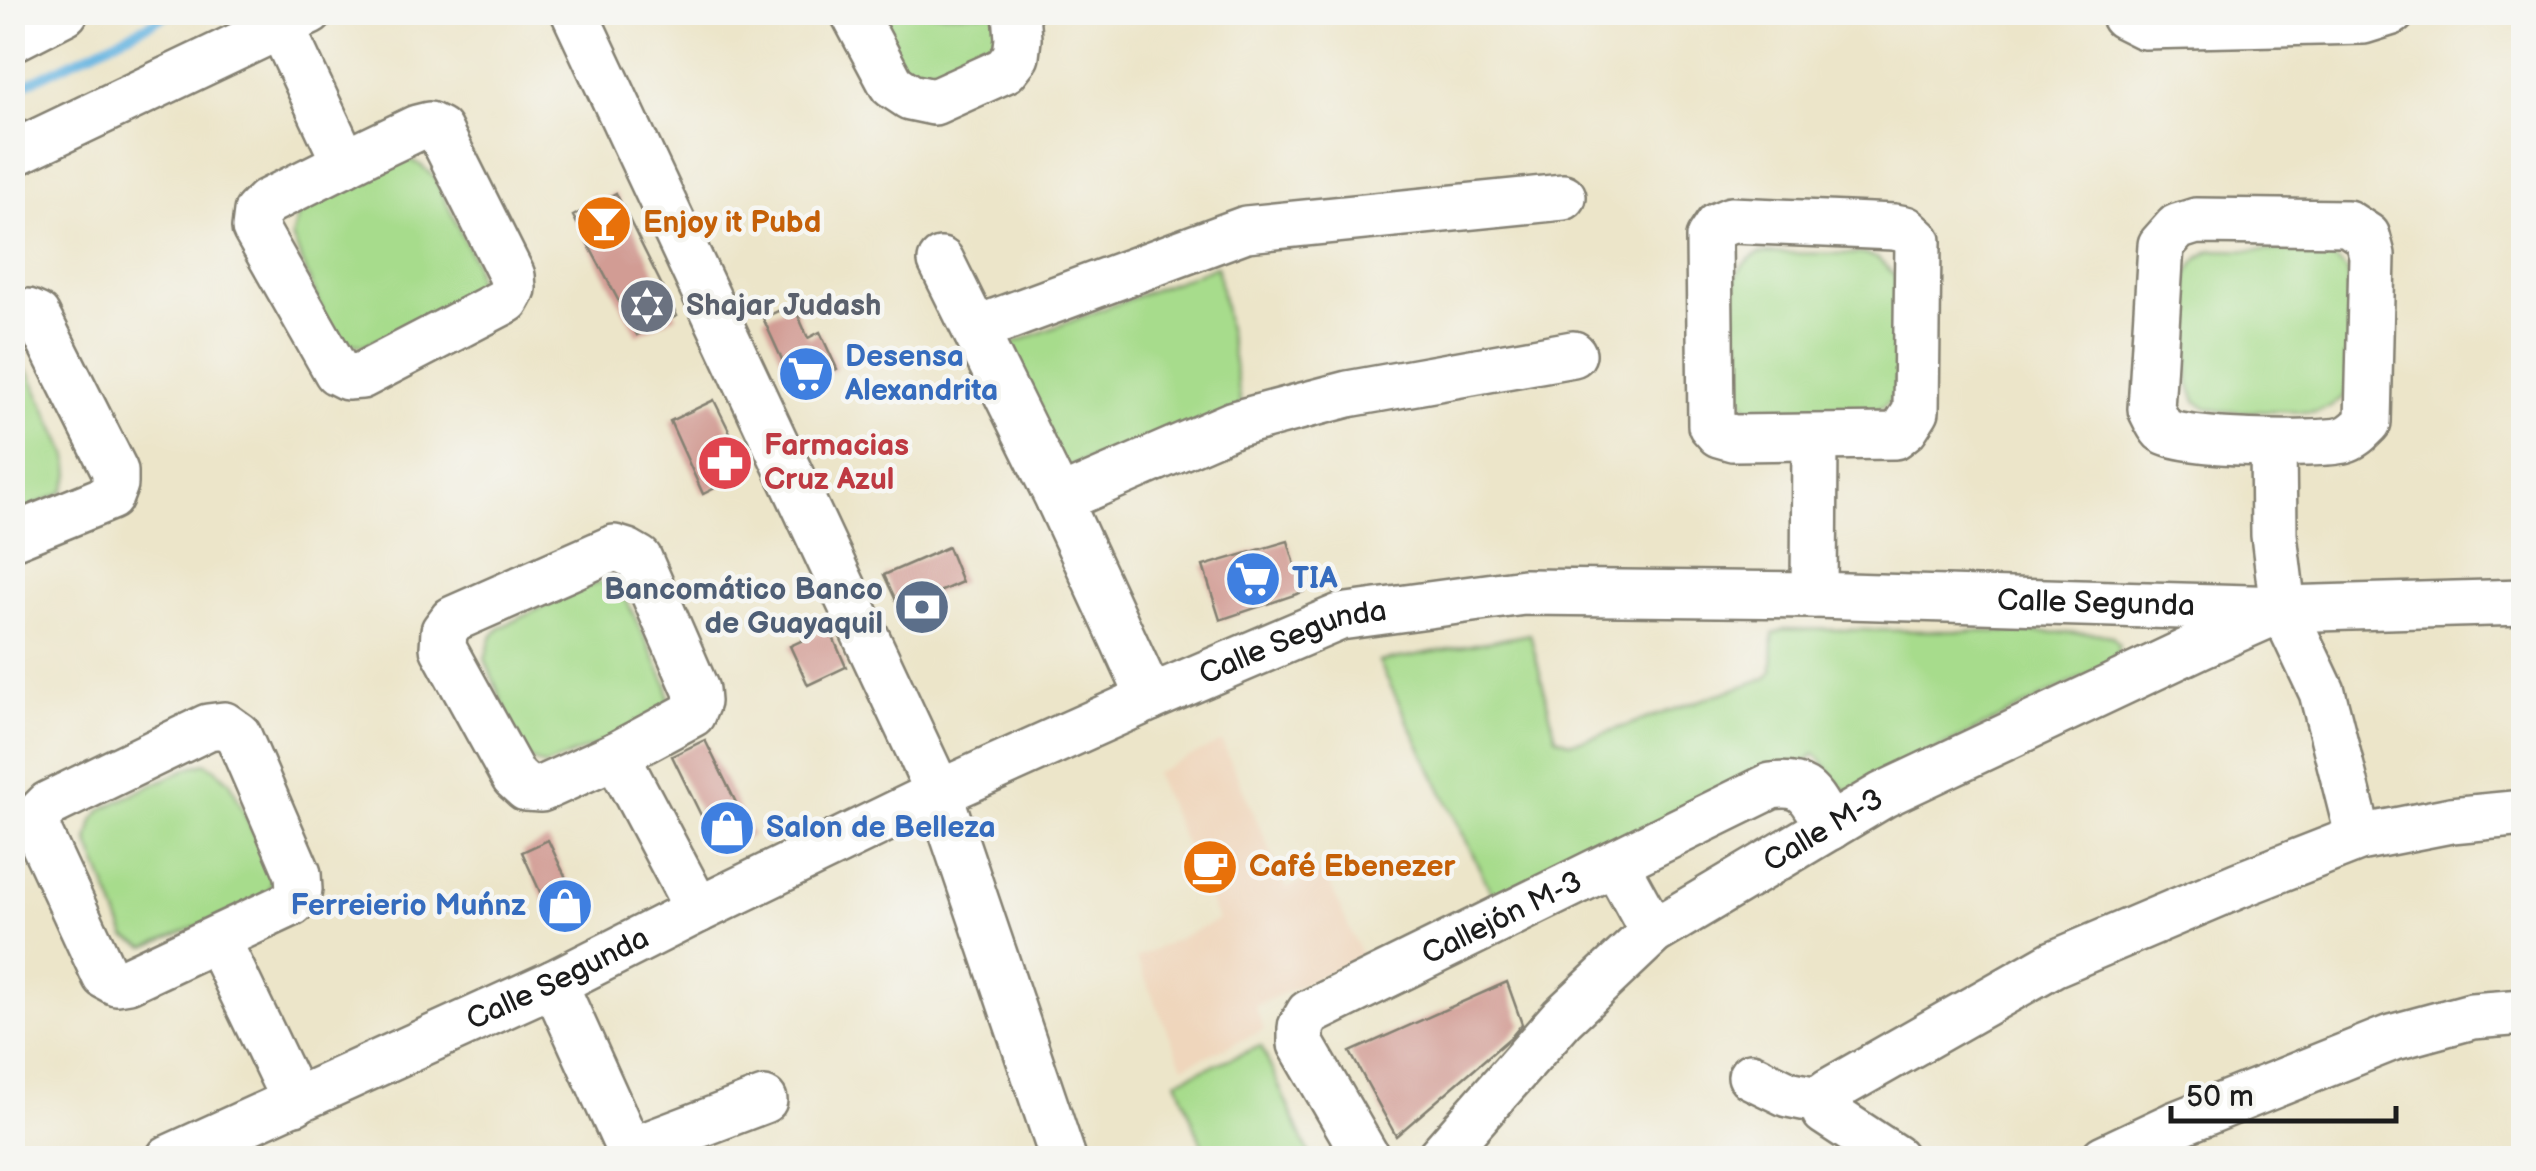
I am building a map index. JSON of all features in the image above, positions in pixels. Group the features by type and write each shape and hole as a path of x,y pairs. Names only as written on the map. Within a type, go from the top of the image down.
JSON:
{"street":[{"path":"12,39 66,12"},
{"path":"574,12 939,793 1063,1158"},
{"path":"852,12 892,84 910,97 934,102 1005,70 1016,56 1016,12"},
{"path":"2122,12 2144,26 2363,22 2392,12"},
{"path":"12,154 299,18 358,156"},
{"path":"429,126 439,130 512,276 513,289 507,300 361,376 348,377 337,372 256,228 257,212 266,202 358,156 416,128 429,126"},
{"path":"976,329 1246,230 1563,197"},
{"path":"1731,220 1894,227 1904,229 1918,241 1916,411 1895,436 1814,438 1733,438 1719,434 1711,425 1709,238 1717,226 1731,220"},
{"path":"2196,221 2347,223 2367,236 2372,255 2368,422 2353,437 2338,442 2273,444 2176,436 2161,429 2151,409 2160,244 2177,227 2196,221"},
{"path":"941,261 1059,500 1150,698"},
{"path":"12,315 28,312 38,316 115,471 116,484 110,497 12,538"},
{"path":"1059,500 1234,424 1348,394 1573,354"},
{"path":"1814,438 1814,596"},
{"path":"2273,444 2274,535 2283,609 2322,692 2360,838"},
{"path":"614,548 639,559 696,690 697,702 692,714 616,756 541,789 526,788 514,777 444,648 444,631 453,619 614,548"},
{"name":"Calle Segunda","path":"169,1158 219,1148 295,1102 554,983 939,793 1340,617 1524,592 2283,609 2524,602"},
{"name":"Calle M-3","path":"1439,1158 1562,1018 1653,932 1883,795 2283,609"},
{"path":"224,725 238,734 298,874 300,890 292,903 217,939 128,980 116,982 104,976 37,828 40,814 50,804 208,727 224,725"},
{"path":"616,756 698,910"},
{"name":"Callejón M-3","path":"1366,1158 1301,1044 1301,1027 1309,1013 1771,786 1790,784 1804,789 1830,826"},
{"path":"1894,1158 1825,1112 1822,1102 1828,1092 2053,964 2360,838 2451,820 2524,813"},
{"path":"1615,863 1653,932"},
{"path":"217,939 295,1102"},
{"path":"554,983 632,1155 764,1100"},
{"path":"2104,1158 2174,1125 2391,1038 2472,1016 2524,1012"},
{"path":"1751,1076 1788,1094 1822,1102"}],"shaded area":[{"path":"1222,742 1287,888 1324,871 1362,957 1255,1006 1264,1030 1183,1066 1136,958 1218,920 1154,773"}],"green space":[{"path":"871,13 1010,13 1011,38 948,86 910,84"},
{"path":"409,159 435,178 474,261 477,279 469,297 365,346 351,344 331,333 292,237 298,216 309,204"},
{"path":"2212,250 2316,251 2328,255 2347,272 2349,378 2344,396 2331,407 2315,412 2222,411 2196,401 2189,384 2187,276 2197,260"},
{"path":"1761,253 1863,254 1877,258 1895,275 1897,373 1887,404 1865,414 1823,417 1762,413 1745,404 1735,361 1735,279 1745,263"},
{"path":"1217,266 1242,409 1061,469 1005,346"},
{"path":"13,359 29,373 68,456 70,475 63,492 13,516"},
{"path":"602,582 627,601 667,684 669,702 662,719 544,766 524,756 485,659 491,638 501,627"},
{"path":"1784,629 2095,633 2112,636 2119,645 2115,660 2095,671 1850,792 1839,785 1814,754 1805,763 1502,902 1494,898 1379,662 1530,634 1556,737 1569,742 1766,678 1772,671 1773,634"},
{"path":"205,763 230,782 269,865 272,883 264,900 146,947 126,937 88,841 93,820 104,808"},
{"path":"1261,1046 1311,1158 1207,1158 1177,1080"}],"building":[{"path":"616,193 677,316 637,335 573,216"},
{"path":"793,304 808,338 820,332 837,369 795,388 763,318"},
{"path":"714,400 749,471 703,494 670,421"},
{"name":"TIA","path":"1288,541 1303,592 1220,620 1203,566"},
{"path":"948,547 962,582 900,609 884,575"},
{"path":"829,628 846,667 808,685 790,646"},
{"path":"705,740 752,835 719,852 672,756"},
{"path":"548,840 583,914 556,927 522,852"},
{"path":"1507,982 1522,1024 1396,1136 1350,1052"}],"waterway":[{"path":"12,91 174,12"}],"place":[{"name":"Enjoy it Pubd","path":"604,223"},
{"name":"Shajar Judash","path":"647,306"},
{"name":"Desensa Alexandrita","path":"806,374"},
{"name":"Farmacias Cruz Azul","path":"725,463"},
{"name":"TIA","path":"1253,579"},
{"name":"Bancomático Banco de Guayaquil","path":"922,607"},
{"name":"Salon de Belleza","path":"727,828"},
{"name":"Café Ebenezer","path":"1210,867"},
{"name":"Ferreierio Muńnz","path":"565,906"}]}
